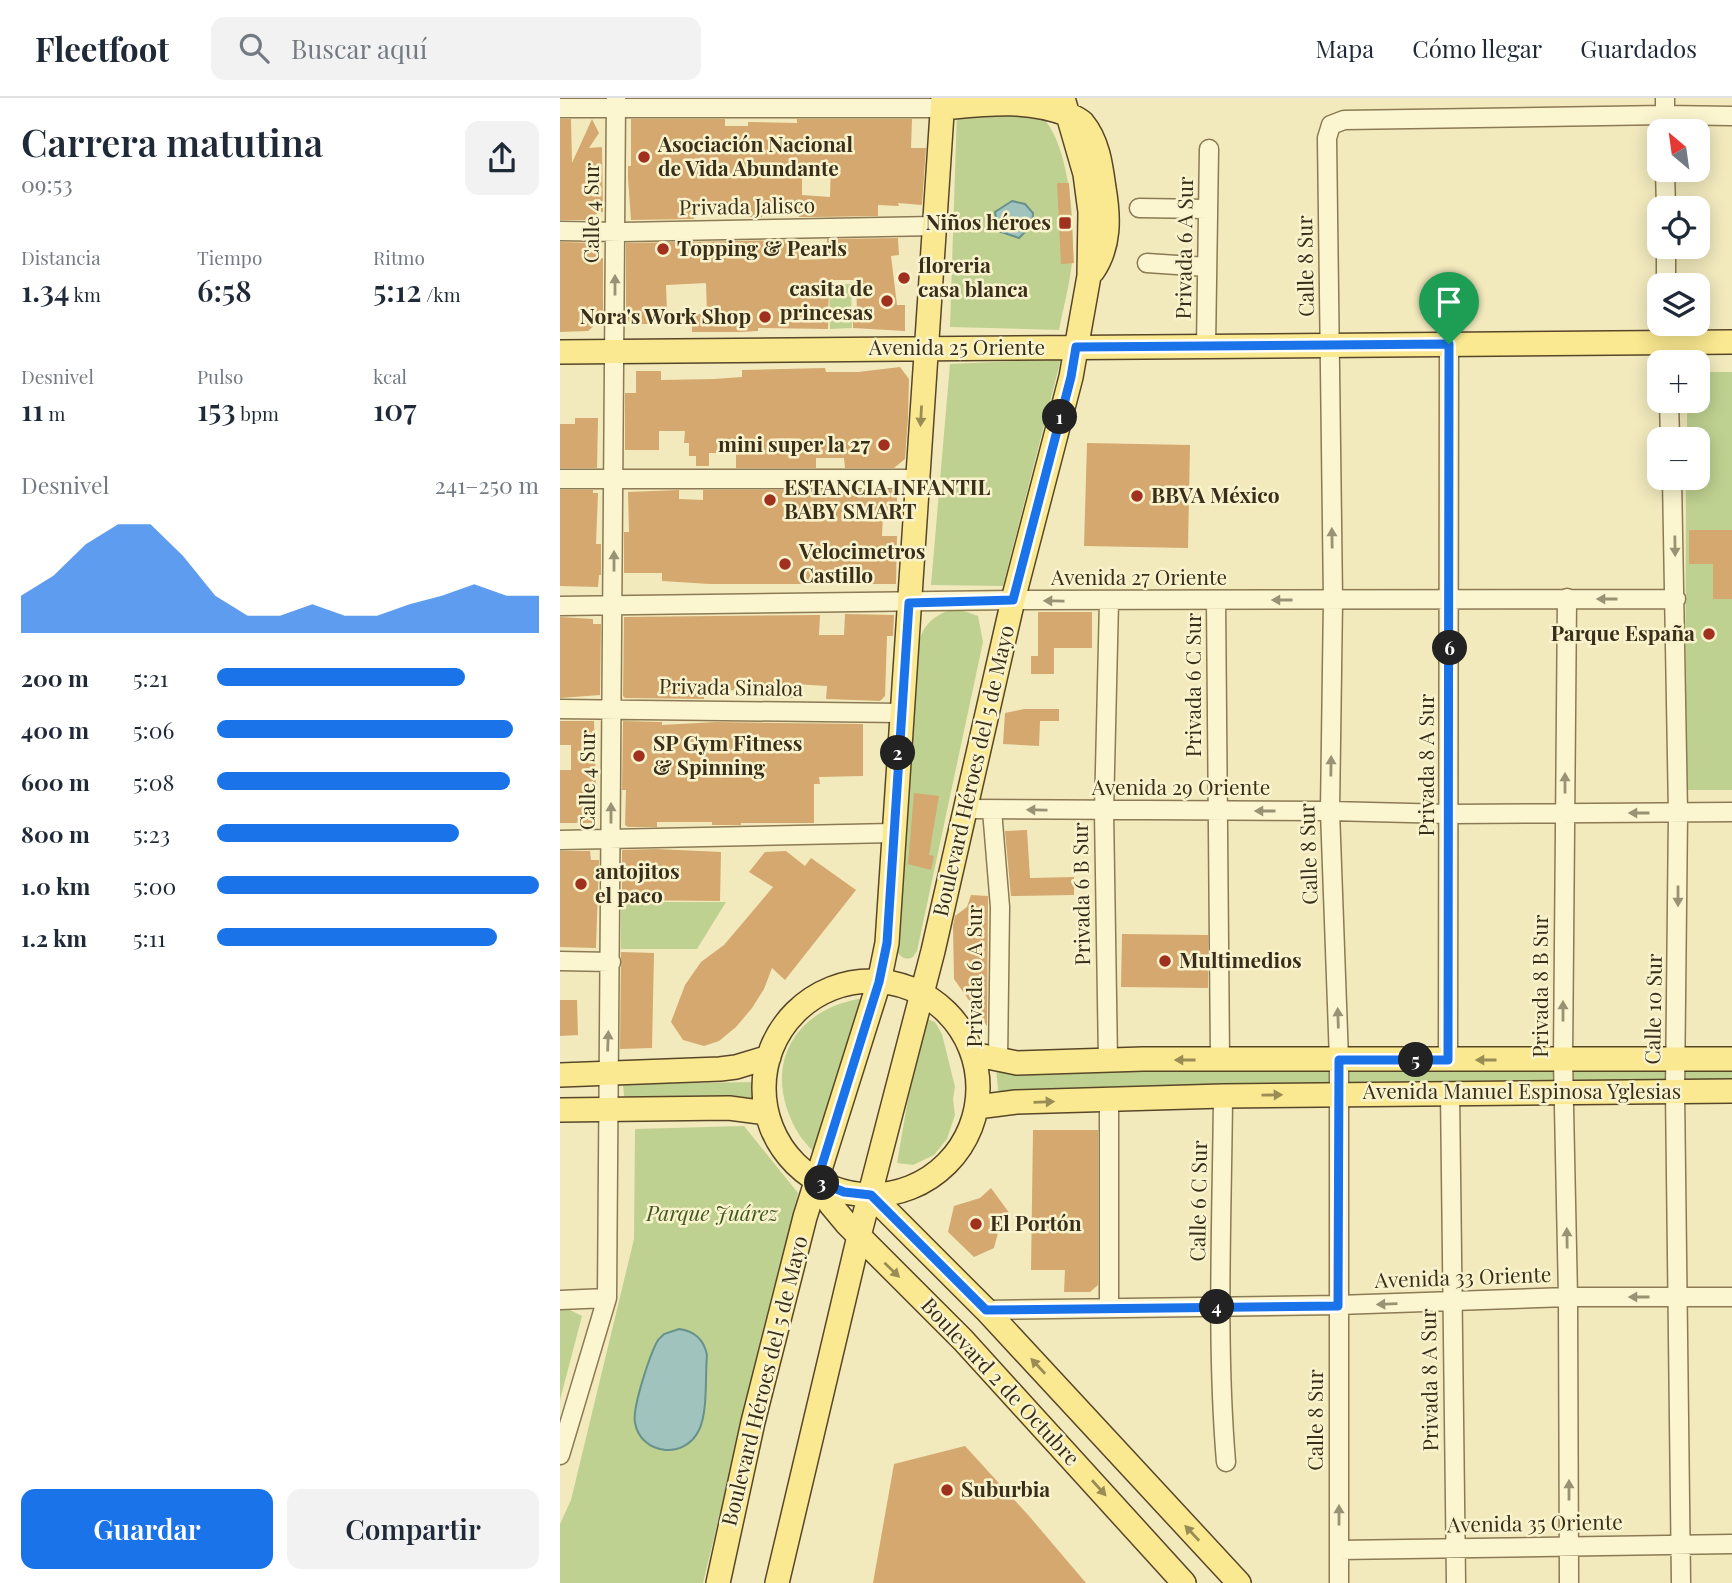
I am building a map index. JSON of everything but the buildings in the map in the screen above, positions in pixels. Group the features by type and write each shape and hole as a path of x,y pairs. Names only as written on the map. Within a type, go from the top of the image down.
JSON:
{"main road":[{"path":"942,101 1066,106"},
{"name":"Boulevard Héroes del 5 de Mayo","path":"718,1583 756,1409 817,1181 879,982 887,943 942,101"},
{"name":"Boulevard Héroes del 5 de Mayo","path":"777,1583 859,1236 921,993 1013,600 1071,377 1089,276 1099,262 1106,243 1109,216 1101,164 1092,137 1081,120 1066,106"},
{"name":"Avenida 25 Oriente","path":"560,352 1732,342"},
{"path":"879,982 899,985 921,993 938,1004 953,1019 973,1054 978,1080 976,1107 965,1139 952,1158 935,1174 904,1189 871,1195 844,1192 817,1181 799,1168 785,1152 766,1112 764,1084 769,1057 778,1035 793,1016 811,1000 843,986 879,982"},
{"name":"Avenida Manuel Espinosa Yglesias","path":"973,1054 1017,1063 1108,1060 1732,1059"},
{"path":"560,1074 728,1068 769,1057"},
{"name":"Avenida Manuel Espinosa Yglesias","path":"976,1107 1016,1102 1223,1096 1732,1091"},
{"path":"560,1110 729,1108 766,1112"},
{"name":"Boulevard 2 de Octubre","path":"817,1181 831,1205 859,1236 963,1340 1184,1583"},
{"name":"Boulevard 2 de Octubre","path":"871,1195 986,1310 1238,1583"}],"street":[{"path":"560,108 616,103 942,101"},
{"name":"Calle 4 Sur","path":"560,1455 607,1298 606,1109 611,962 616,103"},
{"path":"1665,115 1732,116"},
{"name":"Calle 8 Sur","path":"1339,1583 1339,1060 1330,811 1333,600 1327,138 1331,125 1344,120 1665,115"},
{"name":"Privada 6 A Sur","path":"1206,347 1209,149"},
{"path":"1139,208 1206,209"},
{"name":"Privada Jalisco","path":"560,231 935,226"},
{"path":"1147,263 1207,267"},
{"name":"Privada 8 A Sur","path":"1448,1060 1449,344"},
{"path":"560,479 918,479"},
{"name":"Calle 10 Sur","path":"1672,490 1678,813 1675,1091 1681,1583"},
{"name":"Privada 8 B Sur","path":"1567,598 1563,1060 1568,1297 1569,1583"},
{"name":"Avenida 27 Oriente","path":"560,606 1013,600 1676,599"},
{"name":"Privada 6 C Sur","path":"1216,600 1217,811"},
{"name":"Privada 6 B Sur","path":"1108,1060 1104,811 1109,601"},
{"name":"Privada Sinaloa","path":"560,709 901,713"},
{"name":"Avenida 29 Oriente","path":"965,809 1450,814 1732,812"},
{"name":"Privada 6 A Sur","path":"992,810 1000,907 998,1060"},
{"path":"1217,811 1220,1060"},
{"path":"560,840 893,833"},
{"path":"560,961 611,962"},
{"name":"Privada 8 A Sur","path":"1450,1092 1456,1583"},
{"name":"Calle 6 C Sur","path":"1220,1307 1223,1096"},
{"path":"1108,1100 1108,1308"},
{"name":"Avenida 33 Oriente","path":"986,1310 1338,1306 1568,1297 1732,1297"},
{"path":"560,1300 607,1298"},
{"path":"1220,1307 1222,1417 1226,1462"},
{"name":"Avenida 35 Oriente","path":"1339,1550 1732,1544"}],"green space":[{"path":"957,110 1041,116 1057,140 1072,209 1073,239 1071,273 1059,330 950,327"},
{"path":"829,284 851,284 852,328 830,329"},
{"path":"1061,359 1003,586 931,585 950,364"},
{"name":"Parque España","path":"1710,372 1732,372 1732,790 1685,790 1686,490 1710,490 1710,427 1687,427 1687,413 1710,413"},
{"path":"951,610 961,610 978,616 983,642 917,951 913,957 906,958 896,950 918,648 928,624"},
{"path":"621,902 726,902 697,949 621,949"},
{"path":"863,998 818,1156 800,1136 788,1112 783,1089 783,1067 789,1048 800,1030 816,1016 837,1005"},
{"path":"922,1017 935,1022 942,1034 955,1087 955,1115 947,1139 934,1155 913,1165 897,1163"},
{"path":"1333,1063 1332,1090 999,1099 996,1068"},
{"path":"1344,1063 1732,1063 1732,1085 1344,1090"},
{"path":"756,1082 756,1095 745,1103 652,1104 624,1096 623,1084"},
{"name":"Parque Juárez","path":"744,1126 798,1193 703,1583 560,1583 560,1524 571,1500 634,1239 635,1129"},
{"path":"560,1305 582,1316 560,1400"}],"water":[{"path":"1012,201 1025,204 1033,213 1032,225 1019,238 998,231 995,212"},
{"path":"679,1329 694,1334 706,1350 704,1414 699,1430 692,1440 684,1446 664,1450 646,1442 639,1434 635,1423 636,1406 642,1381 658,1340 664,1334"}],"place":[{"name":"Asociación Nacional de Vida Abundante","path":"644,157"},
{"name":"Niños héroes","path":"1065,223"},
{"name":"Topping & Pearls","path":"663,249"},
{"name":"floreria casa blanca","path":"904,278"},
{"name":"casita de princesas","path":"887,301"},
{"name":"Nora's Work Shop","path":"765,317"},
{"name":"mini super la 27","path":"884,445"},
{"name":"BBVA México","path":"1137,496"},
{"name":"ESTANCIA INFANTIL BABY SMART","path":"770,500"},
{"name":"Velocimetros Castillo","path":"785,564"},
{"name":"Parque España","path":"1709,634"},
{"name":"SP Gym Fitness & Spinning","path":"639,756"},
{"name":"antojitos el paco","path":"581,884"},
{"name":"Multimedios","path":"1165,961"},
{"name":"El Portón","path":"976,1224"},
{"name":"Suburbia","path":"947,1490"}],"route":[{"path":"1449,344 1448,1060 1339,1060 1338,1306 986,1310 871,1195 844,1192 817,1181 879,982 887,943 909,603 1013,600 1071,377 1076,347 1449,344"}]}
